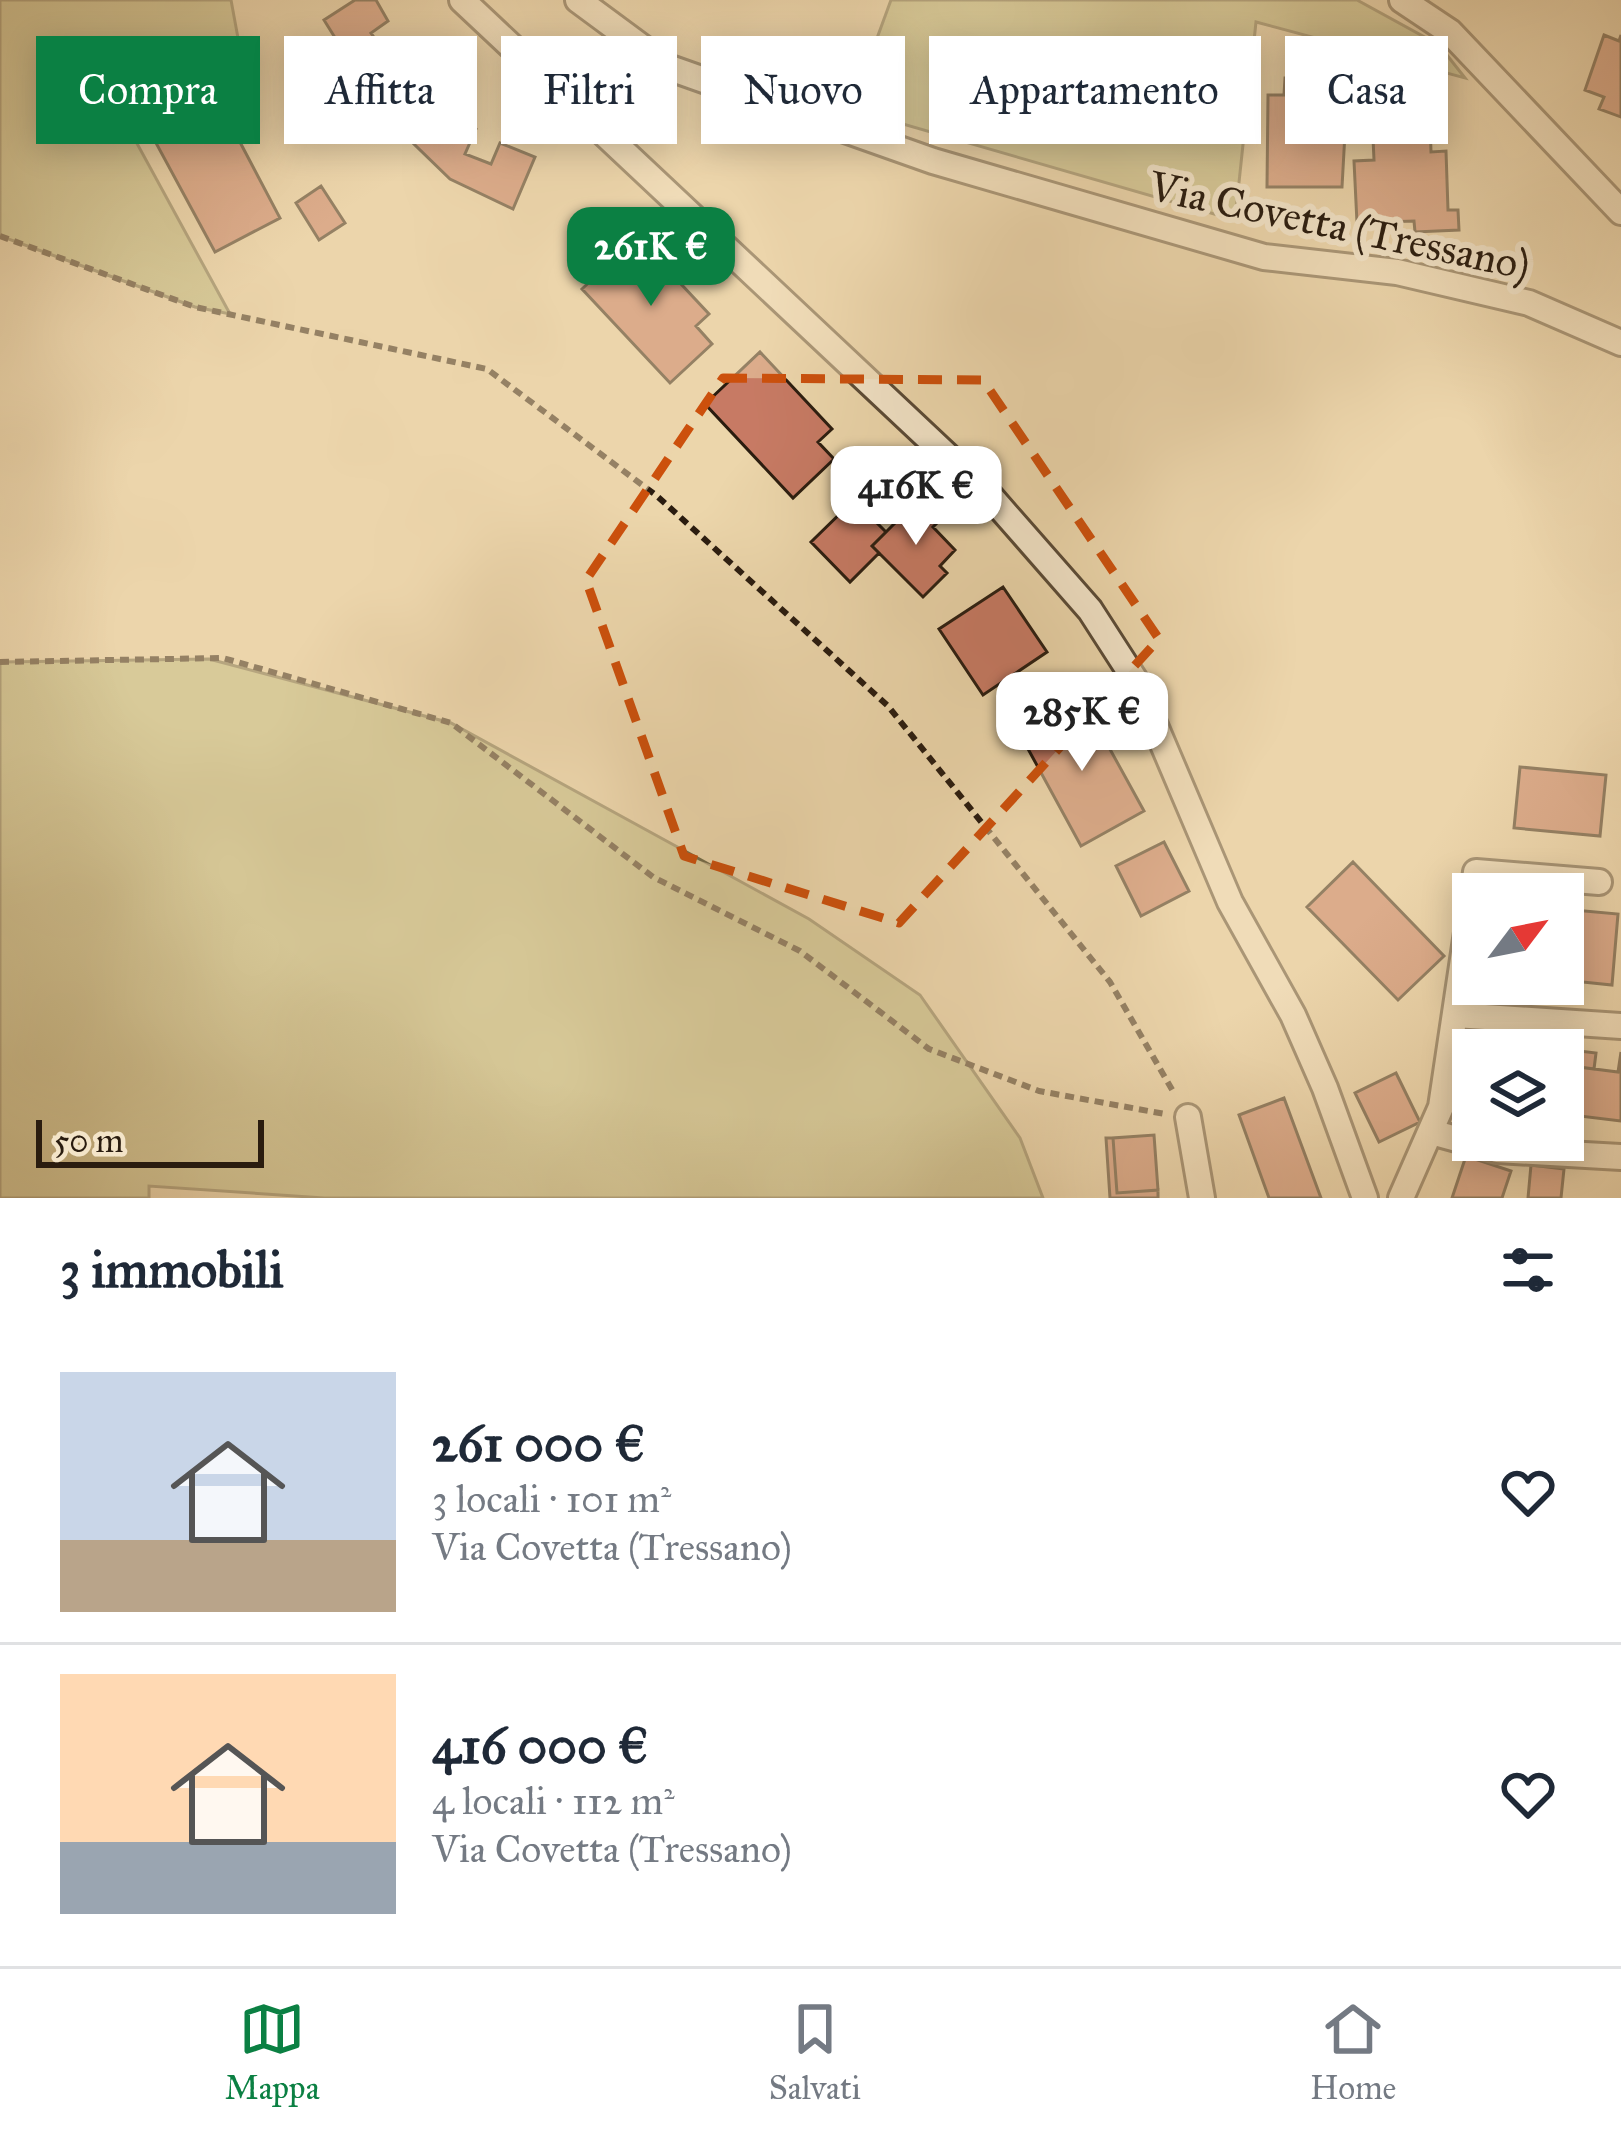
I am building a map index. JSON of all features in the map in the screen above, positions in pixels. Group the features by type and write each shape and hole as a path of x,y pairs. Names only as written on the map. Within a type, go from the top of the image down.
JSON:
{"street":[{"path":"462,0 990,496 1090,610 1137,683 1230,902 1293,1015 1365,1198"},
{"name":"Via Covetta (Tressano)","path":"578,0 670,68 933,161 1264,257 1396,272 1528,303 1621,343"},
{"path":"1402,0 1450,32 1621,212"},
{"path":"1401,1198 1441,1107 1476,872 1599,882"},
{"path":"1455,1015 1621,1026"},
{"path":"1188,1117 1202,1198"},
{"path":"1431,1132 1498,1150 1621,1157"}],"path":[{"path":"0,236 195,307 488,369 657,496 888,706 1110,982 1188,1117"},
{"path":"0,662 223,658 451,723 653,877 800,951 929,1049 1039,1091 1188,1117"}],"highlighted area":[{"path":"723,378 983,380 1159,639 899,923 684,856 586,580"}],"shaded area":[{"path":"0,0 231,0 238,36 36,36 36,144 137,144 230,314 195,307 0,236"},
{"path":"891,0 1357,0 1423,36 1308,36 1256,22 1255,36 929,36 929,132 905,125 905,36 878,36"},
{"path":"1448,56 1465,78 1448,73"},
{"path":"972,144 1243,144 1235,220"},
{"path":"209,659 451,723 809,919 920,995 1020,1138 1043,1198 324,1198 149,1186 149,1198 0,1198 0,662"}],"building":[{"path":"355,0 376,0 388,21 371,33 373,36 334,36 324,20"},
{"path":"1604,35 1619,41 1621,35 1621,117 1599,109 1604,97 1585,90"},
{"path":"1285,78 1285,144 1344,144 1342,187 1267,187 1268,95 1284,95"},
{"path":"500,143 535,157 513,209 450,179 414,144 469,144 465,154 491,164"},
{"path":"157,144 241,144 280,218 215,252"},
{"path":"1373,144 1431,144 1431,152 1446,151 1448,210 1458,210 1459,230 1415,232 1414,221 1357,223 1354,161 1374,160"},
{"path":"321,186 345,223 319,240 296,203"},
{"path":"637,237 709,314 696,326 712,344 670,383 582,289"},
{"path":"760,352 832,429 818,442 834,459 793,498 705,404"},
{"path":"920,498 941,519 933,527 955,550 940,566 947,573 923,597 872,546"},
{"path":"854,500 886,532 872,546 879,553 850,582 811,542"},
{"path":"1003,587 1047,652 983,695 939,629"},
{"path":"1084,702 1144,811 1081,846 1021,736"},
{"path":"1520,767 1606,775 1600,836 1514,828"},
{"path":"1164,842 1189,891 1141,916 1116,866"},
{"path":"1353,862 1444,956 1398,1000 1307,907"},
{"path":"1584,911 1618,914 1612,985 1584,982"},
{"path":"1584,1052 1596,1053 1594,1069 1584,1068"},
{"path":"1621,1052 1621,1121 1584,1117 1584,1068 1618,1072"},
{"path":"1396,1073 1420,1122 1379,1142 1355,1093"},
{"path":"1284,1098 1321,1198 1269,1198 1239,1115"},
{"path":"1154,1135 1158,1190 1117,1193 1113,1138"},
{"path":"1106,1138 1113,1138 1117,1193 1158,1190 1158,1198 1110,1198"},
{"path":"1464,1161 1511,1171 1502,1198 1452,1198"},
{"path":"1531,1165 1564,1169 1561,1198 1528,1198"}]}
